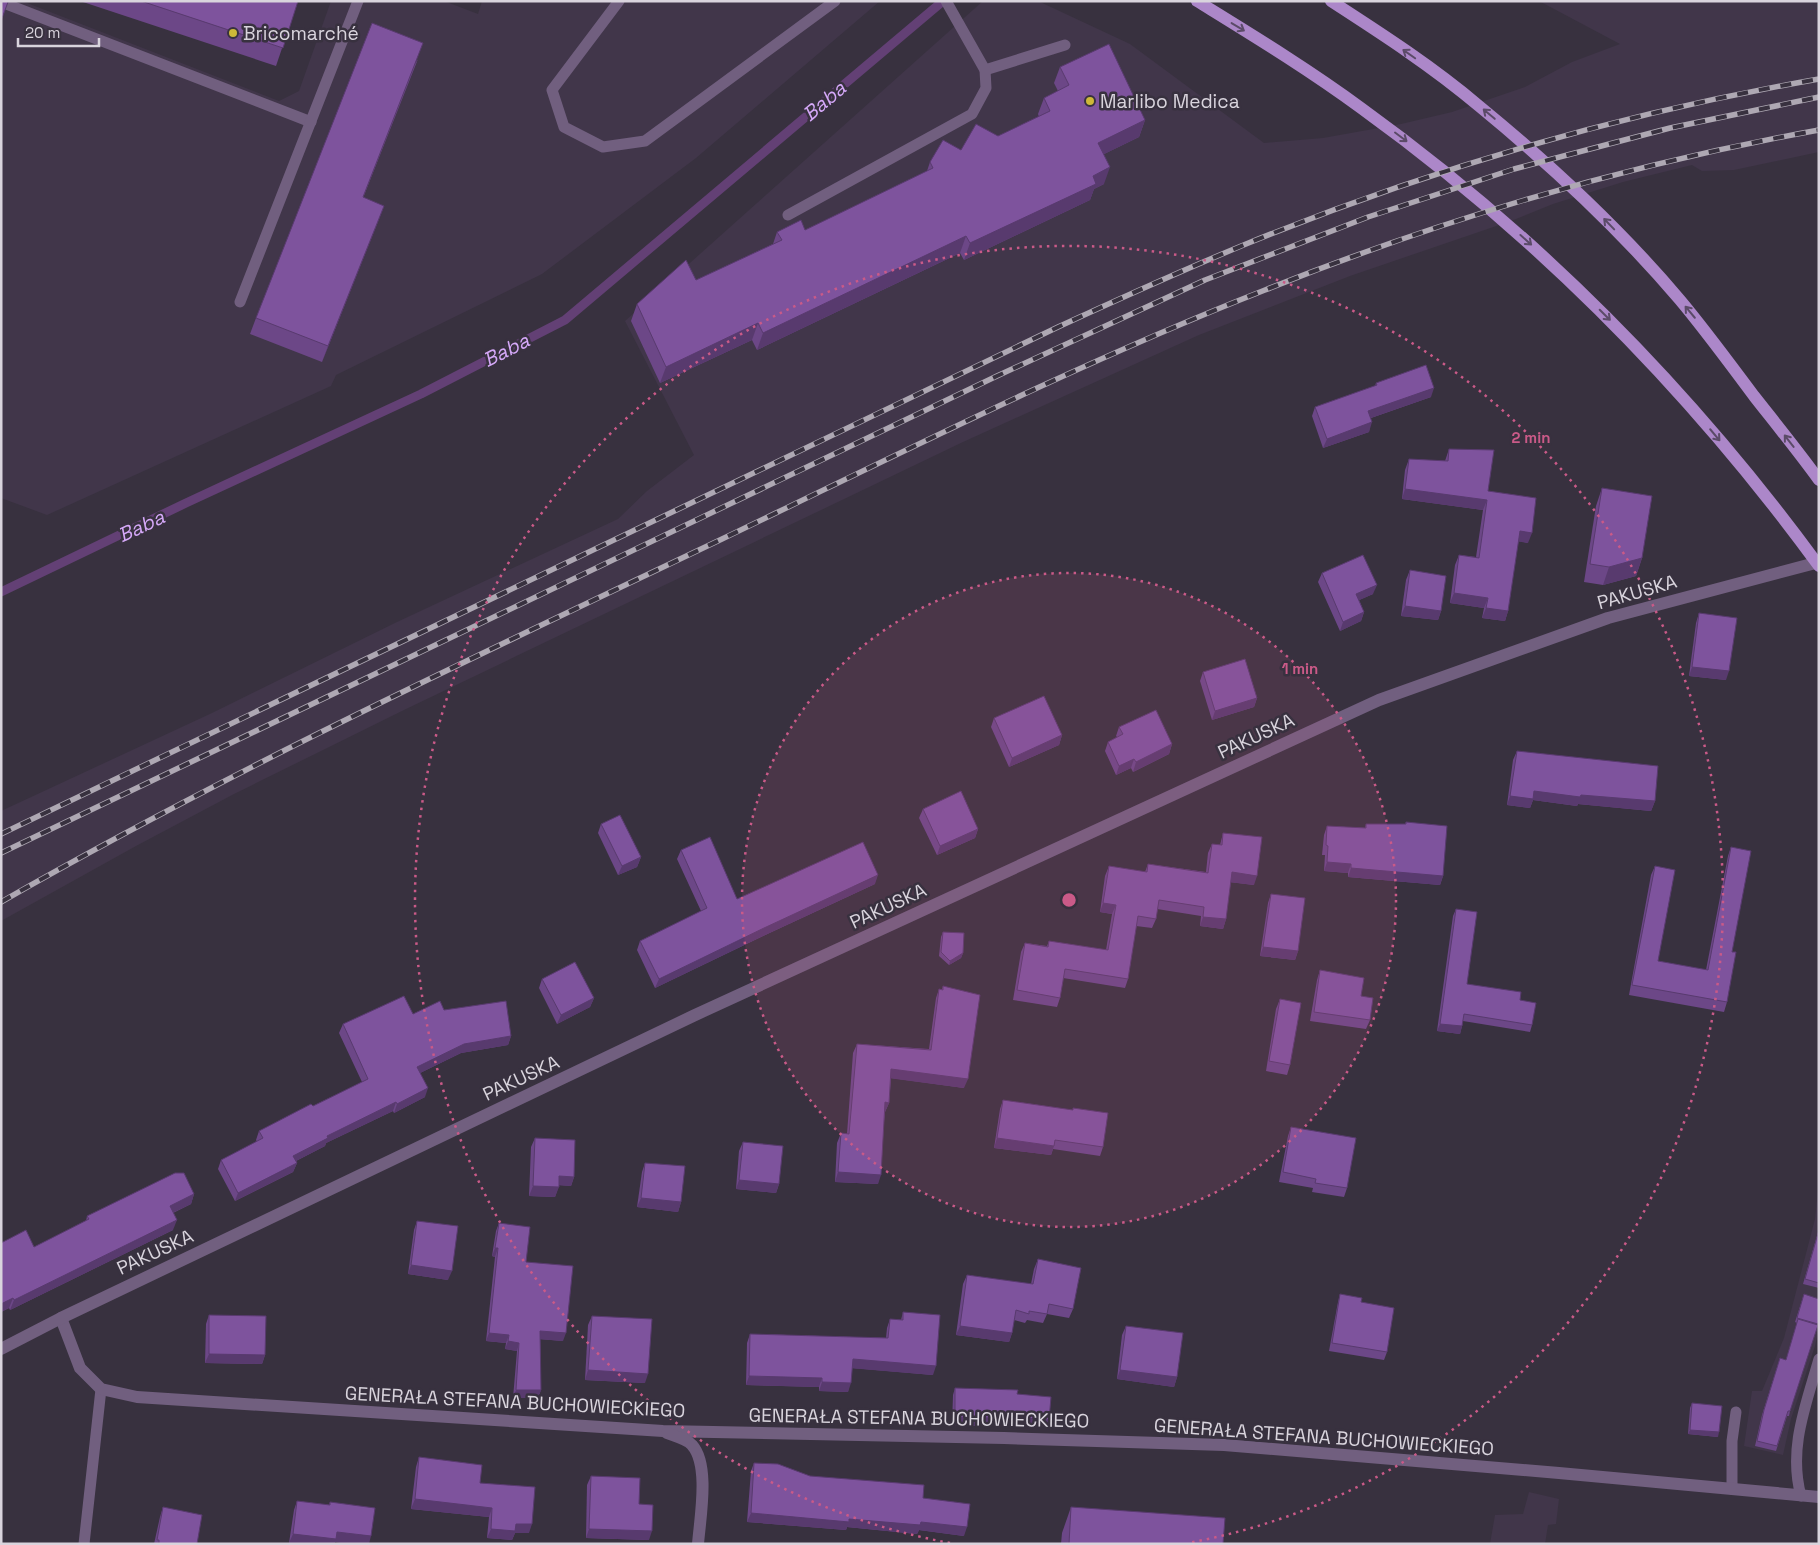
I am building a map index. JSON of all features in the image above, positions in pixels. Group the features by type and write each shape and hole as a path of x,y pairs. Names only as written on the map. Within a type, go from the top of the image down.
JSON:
{"main road":[{"path":"1197,1 1268,45 1362,108 1467,190 1570,281 1617,327 1680,394 1772,503 1818,564"},
{"path":"1331,1 1382,34 1449,82 1486,111 1553,170 1643,259 1702,326 1819,480"}],"street":[{"name":"PAKUSKA","path":"1,1349 61,1318 684,1021 1379,700 1608,618 1818,564"},
{"path":"61,1318 80,1368 101,1389"},
{"name":"GENERAŁA STEFANA BUCHOWIECKIEGO","path":"101,1389 137,1397 663,1431 1224,1445 1819,1497"},
{"path":"663,1431 691,1444 701,1462 702,1493 698,1544"}],"lane":[{"path":"240,302 358,1"},
{"path":"619,1 552,90 564,128 603,147 645,141 835,1"},
{"path":"788,215 972,114 986,88 985,70 946,1"},
{"path":"1,2 311,122"},
{"path":"985,70 1065,45"},
{"path":"1801,1496 1796,1478 1796,1442 1819,1359"},
{"path":"84,1544 101,1389"},
{"path":"1732,1489 1732,1441 1736,1412"}],"shaded area":[{"path":"1,1 22,1 279,101 299,91 331,1 444,1 478,14 482,1 880,1 696,158 542,274 336,375 331,386 47,515 1,498"},
{"path":"983,1 1038,1 1130,44 1264,143 1323,138 1401,124 1452,112 1525,87 1572,62 1620,44 1539,1 1819,1 1819,152 1734,170 1702,171 1692,165 1623,182 1553,204 1511,221 1350,276 1199,335 963,442 406,709 234,794 1,921 1,811 212,713 397,622 618,519 647,491 694,455 625,321"},
{"path":"1819,1181 1819,1328 1791,1419 1783,1455 1744,1446 1752,1391 1762,1391 1784,1338 1815,1219"},
{"path":"1529,1492 1559,1499 1556,1524 1548,1525 1545,1544 1490,1544 1495,1515 1523,1514"}],"building":[{"path":"1,1 8,2 1,21"},
{"path":"141,1 298,1 283,48"},
{"path":"372,23 423,43 363,197 384,206 328,346 256,318"},
{"path":"1109,44 1145,120 1098,143 1110,167 1093,176 1096,184 970,243 966,236 763,333 758,323 666,367 637,304 686,260 696,280 782,240 777,232 801,220 805,230 933,168 930,162 943,140 961,150 976,124 998,136 1050,111 1044,98 1069,85 1060,67"},
{"path":"1426,365 1434,388 1368,411 1372,422 1327,439 1315,407"},
{"path":"1449,449 1494,450 1488,491 1536,498 1532,533 1520,531 1508,611 1486,608 1488,598 1454,593 1459,555 1479,558 1487,500 1405,489 1409,459 1448,461"},
{"path":"1602,488 1652,496 1642,558 1609,567 1590,564"},
{"path":"1363,555 1377,585 1356,594 1364,612 1343,622 1322,573"},
{"path":"1410,570 1446,576 1441,611 1405,606"},
{"path":"1699,613 1737,618 1729,671 1692,667"},
{"path":"1245,659 1257,698 1215,711 1203,672"},
{"path":"1044,696 1062,735 1012,758 994,718"},
{"path":"1156,710 1172,744 1136,762 1134,759 1119,766 1108,742 1123,734 1119,727"},
{"path":"1517,751 1658,766 1655,801 1581,795 1580,797 1534,791 1533,799 1510,796"},
{"path":"961,791 978,829 940,846 923,809"},
{"path":"620,815 641,857 622,866 601,824"},
{"path":"1406,822 1447,826 1443,876 1351,868 1351,864 1327,862 1327,826 1366,828 1366,824 1406,824"},
{"path":"1223,833 1262,837 1257,876 1232,872 1226,919 1203,917 1204,907 1159,900 1156,919 1138,916 1128,979 1065,969 1060,998 1017,990 1025,943 1048,947 1049,941 1108,950 1116,905 1103,903 1109,866 1147,872 1148,864 1208,873 1212,844 1222,845"},
{"path":"710,837 737,899 863,842 878,875 659,979 640,941 707,908 681,850"},
{"path":"1731,847 1751,851 1732,952 1736,952 1727,1002 1632,985 1655,866 1675,870 1658,961 1708,970"},
{"path":"1271,894 1305,898 1298,951 1263,947"},
{"path":"1456,909 1477,912 1467,984 1521,992 1520,1000 1536,1003 1532,1025 1464,1014 1462,1026 1440,1024"},
{"path":"943,932 964,933 963,953 950,961 941,952"},
{"path":"575,962 594,998 561,1015 542,979"},
{"path":"1320,970 1364,978 1361,996 1373,998 1370,1020 1314,1012"},
{"path":"943,986 980,995 968,1079 891,1069 889,1103 885,1102 881,1175 838,1172 841,1133 849,1134 857,1044 931,1050 939,989 943,990"},
{"path":"404,996 413,1014 440,1001 444,1010 506,1001 511,1036 464,1044 417,1067 428,1088 327,1136 328,1138 293,1156 297,1163 238,1193 221,1160 263,1138 259,1131 311,1104 313,1106 368,1079 343,1024"},
{"path":"1280,999 1301,1003 1290,1065 1269,1061"},
{"path":"1003,1100 1108,1113 1103,1147 1055,1140 1054,1146 997,1138"},
{"path":"1291,1127 1356,1138 1347,1188 1315,1183 1316,1179 1283,1172"},
{"path":"535,1138 575,1140 574,1177 559,1176 559,1187 533,1186"},
{"path":"743,1142 783,1146 779,1184 739,1180"},
{"path":"645,1163 685,1166 681,1202 641,1198"},
{"path":"175,1173 184,1173 194,1194 170,1206 177,1220 14,1300 13,1298 1,1304 1,1243 26,1230 34,1247 89,1219 87,1216"},
{"path":"417,1221 458,1226 452,1271 411,1265"},
{"path":"499,1223 530,1227 526,1262 573,1266 566,1333 540,1331 541,1390 516,1390 519,1343 508,1341 509,1335 489,1333 498,1248 495,1248"},
{"path":"1819,1230 1819,1283 1805,1279"},
{"path":"1038,1259 1081,1268 1073,1309 1049,1304 1047,1314 1029,1311 1029,1314 1016,1310 1012,1333 960,1326 967,1275 1033,1284"},
{"path":"1340,1294 1362,1298 1361,1302 1394,1308 1387,1352 1332,1343"},
{"path":"1804,1294 1819,1299 1818,1324 1797,1318"},
{"path":"903,1312 940,1315 936,1366 853,1359 851,1383 822,1382 822,1378 749,1376 750,1334 888,1338 890,1319 903,1320"},
{"path":"209,1315 266,1316 265,1355 209,1354"},
{"path":"592,1316 652,1319 648,1374 588,1370"},
{"path":"1798,1319 1818,1325 1777,1446 1757,1441 1764,1410 1780,1358 1786,1360"},
{"path":"1126,1326 1183,1333 1177,1377 1120,1370"},
{"path":"955,1388 1018,1390 1017,1394 1051,1397 1049,1420 994,1415 993,1418 955,1417"},
{"path":"1692,1403 1722,1406 1719,1432 1690,1430"},
{"path":"419,1457 482,1465 480,1483 535,1487 532,1524 516,1524 515,1531 491,1529 492,1508 415,1499"},
{"path":"754,1463 778,1464 810,1476 924,1485 923,1498 970,1504 967,1527 921,1522 920,1525 849,1519 849,1522 751,1513"},
{"path":"591,1476 640,1478 639,1504 653,1505 652,1531 589,1529"},
{"path":"297,1501 330,1505 330,1502 375,1508 371,1536 337,1532 336,1539 293,1534"},
{"path":"163,1507 202,1515 197,1544 159,1544 159,1540 157,1540"},
{"path":"1071,1507 1225,1518 1223,1544 1069,1544"}],"waterway":[{"name":"Baba","path":"1,592 186,503 421,394 565,320 943,1"}],"railway":[{"path":"1,834 1058,327 1246,244 1386,191 1528,146 1600,126 1673,109 1819,79"},
{"path":"1,853 997,376 1205,280 1368,217 1514,169 1670,128 1819,97"},
{"path":"1,902 178,805 358,714 991,410 1196,318 1332,264 1469,217 1538,196 1678,159 1819,130"}],"place":[{"name":"Bricomarché","path":"233,33"},
{"name":"Marlibo Medica","path":"1090,101"}]}
